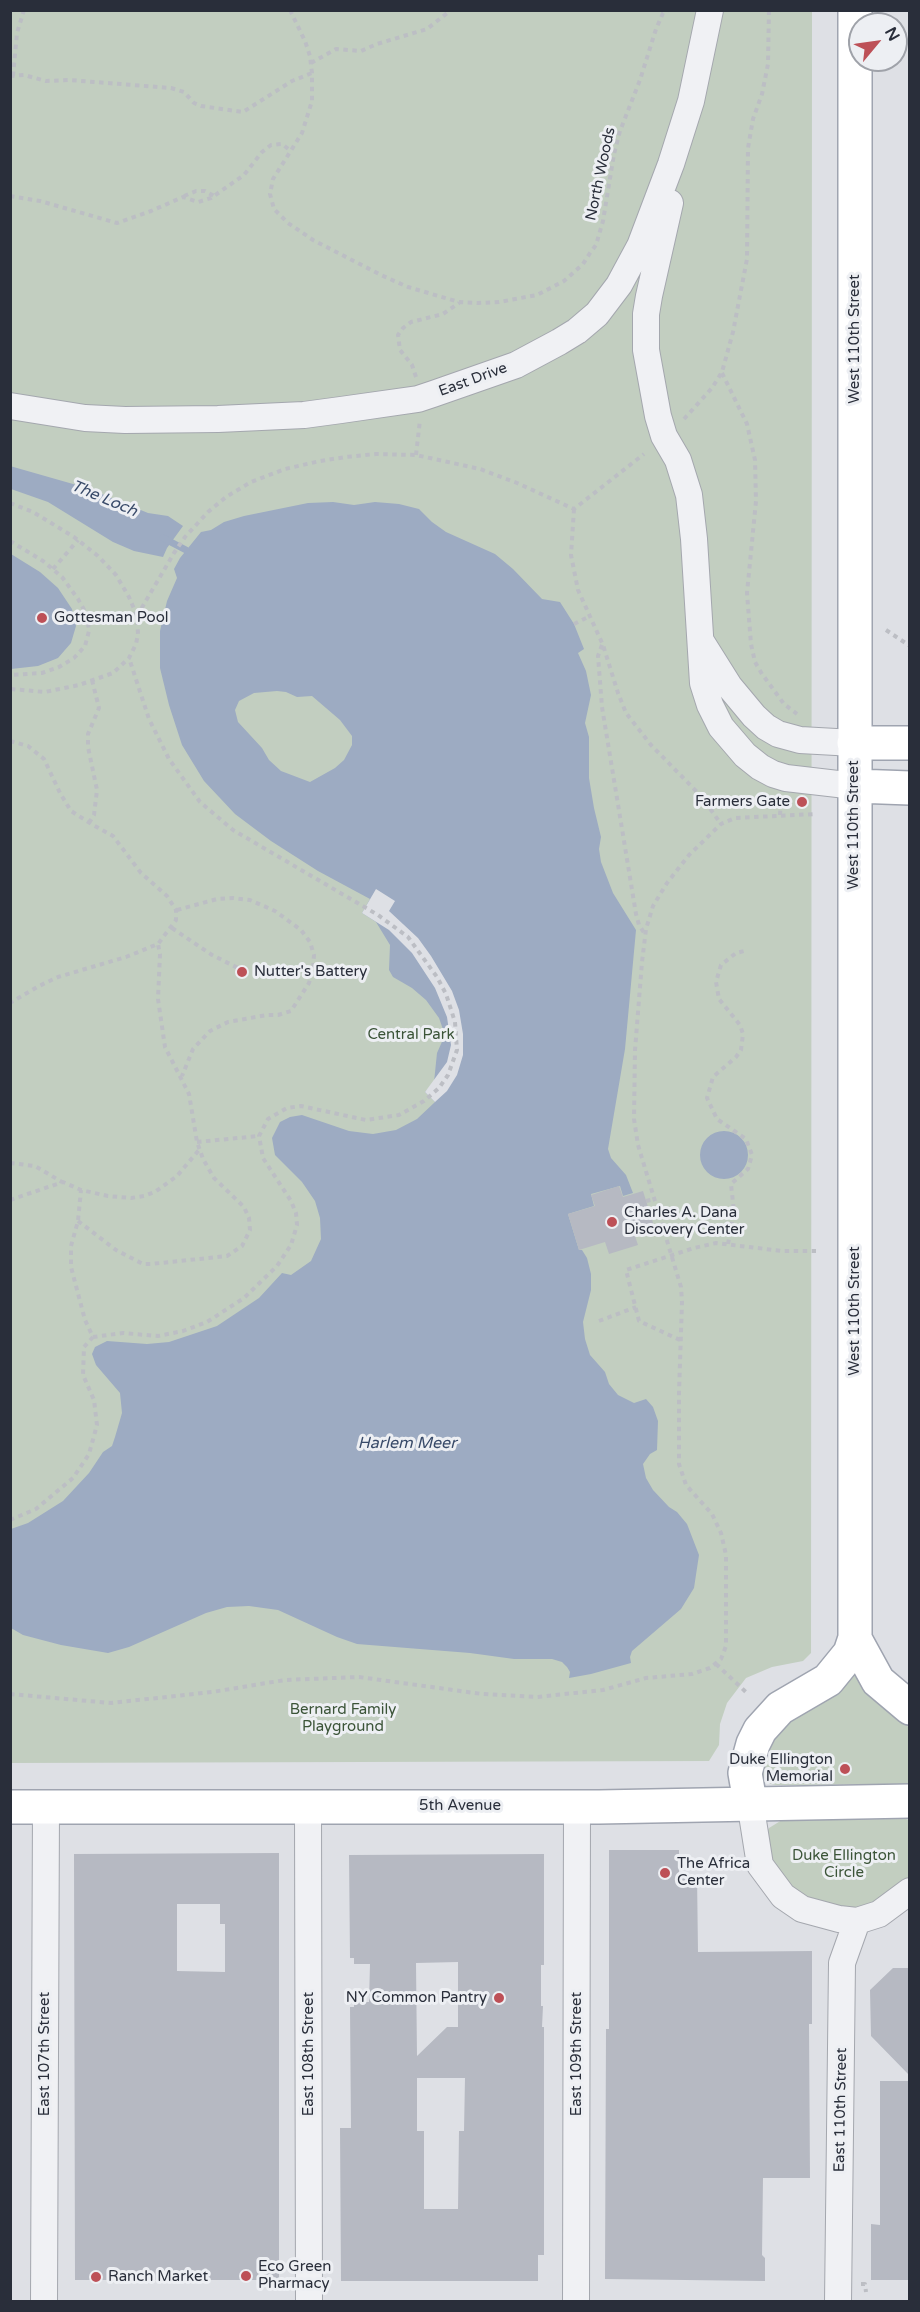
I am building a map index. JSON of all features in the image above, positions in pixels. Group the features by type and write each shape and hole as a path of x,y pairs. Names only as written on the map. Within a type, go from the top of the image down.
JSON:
{"main road":[{"name":"West 110th Street","path":"855,10 855,1639"},
{"path":"854,743 909,743"},
{"path":"855,786 909,788"},
{"path":"855,1639 878,1682 909,1708"},
{"path":"750,1802 745,1773 753,1744 760,1730 780,1708 828,1680 850,1653 855,1639"},
{"name":"5th Avenue","path":"10,1807 577,1807 750,1802 909,1801"}],"street":[{"name":"East Drive","path":"10,406 76,416 125,420 304,415 418,399 492,374 538,354 577,332 609,300 640,246 691,101 710,10"},
{"path":"675,149 673,183 649,296 645,332 652,392 664,436 683,473 693,517 703,683 710,705 721,727 745,755 773,774 786,778 855,786"},
{"path":"701,641 729,686 748,710 766,727 778,734 801,740 854,743"},
{"path":"750,1802 760,1865 783,1896 802,1909 827,1917 857,1921 879,1914 909,1891"},
{"name":"East 108th Street","path":"308,1806 309,2301"},
{"name":"East 107th Street","path":"44,2301 46,1807"},
{"name":"East 109th Street","path":"576,2301 577,1807"},
{"name":"East 110th Street","path":"838,2301 842,1964 857,1921"}],"path":[{"path":"24,10 12,76 24,75 46,81 69,80 171,88 184,92 194,103 201,106 243,112 292,81 312,73"},
{"path":"290,10 305,41 312,73 310,112 302,134 270,185 272,201 280,216 313,240 381,275 408,287 459,302"},
{"path":"311,63 336,49 362,51 377,44 427,29 451,10"},
{"path":"683,420 712,388 722,372 733,332 747,260 748,148 768,64 769,10"},
{"name":"North Woods","path":"417,387 412,365 400,350 398,334 403,328 411,322 443,314 459,302 499,302 537,295 564,281 583,264 596,245 603,221 620,131 665,11"},
{"path":"183,197 198,202 214,196 244,176 262,152 271,145 282,144 291,151"},
{"path":"10,196 40,201 117,223 196,191 205,191 214,196"},
{"path":"722,372 747,424 755,460 756,501 747,593 748,619 755,662 784,704 803,716"},
{"path":"416,455 420,423"},
{"path":"10,689 45,692 79,686 112,673 129,658 136,644 137,616 184,537 226,497 251,482 285,470 320,460 346,457 376,454 416,455 480,469 527,487 574,509"},
{"path":"644,454 574,509 571,537 573,571 578,590 603,645 618,693 637,729 667,764 701,796 721,824"},
{"path":"10,503 33,512 78,540 98,556 116,575 137,616"},
{"path":"53,569 78,540"},
{"path":"10,541 62,577 87,615 89,631 85,645 74,658 59,667 42,673 10,675"},
{"path":"574,624 590,616"},
{"path":"886,630 909,646"},
{"path":"603,645 598,656 602,707 636,914 645,934"},
{"path":"10,1520 36,1509 50,1499 73,1478 89,1454 97,1425 97,1414 94,1400 82,1375 82,1357 84,1347 93,1337 123,1333 158,1336 183,1331 207,1322 256,1289 277,1266 291,1245 295,1236 296,1213 287,1193 263,1158 259,1136 268,1119 287,1108 301,1106 366,1120 399,1115 430,1097 448,1075 454,1062 457,1038 452,1010 437,977 419,951 395,927 233,830 200,802 169,759 149,719 129,658"},
{"path":"89,823 94,815 97,790 88,747 88,734 99,708 92,680"},
{"path":"10,741 28,746 44,759 71,811 113,836 133,864 148,881 167,896 176,910 176,920 172,928 158,944 126,957 58,977 10,1003"},
{"path":"10,1694 111,1703 212,1692 285,1680 359,1677 482,1694 537,1697 603,1690 646,1678 692,1674 716,1664 725,1653 726,1646 726,1555 721,1533 712,1514 686,1485 679,1464 682,1302 678,1273 638,1145 634,1119 635,1050 645,934 653,906 667,883 689,855 721,824 735,818 816,814"},
{"path":"176,910 217,899 250,900 275,911 302,930 310,942 314,955 309,983 291,1011 279,1015 251,1017 228,1022 210,1031 193,1049 182,1077"},
{"path":"172,928 212,956 238,968"},
{"path":"78,1221 104,1242 143,1263 176,1263 232,1254 246,1240 250,1230 249,1218 244,1207 214,1178 202,1160 197,1142 194,1112 182,1077 165,1047 158,999 160,954 158,944"},
{"path":"729,1244 734,1212 731,1184 748,1169 752,1155 746,1138 717,1119 707,1098 713,1077 736,1058 741,1050 743,1034 740,1025 719,999 716,982 721,965 736,953 744,951"},
{"path":"197,1142 259,1136"},
{"path":"10,1163 35,1166 81,1190 119,1197 144,1196 155,1192 177,1176 199,1149"},
{"path":"10,1200 63,1182"},
{"path":"81,1190 78,1221 71,1246 71,1267 85,1320 93,1337"},
{"path":"646,1201 655,1199"},
{"path":"651,1217 660,1214"},
{"path":"681,1340 639,1321 626,1270 702,1246 729,1244 772,1250 816,1251"},
{"path":"600,1321 636,1307"},
{"path":"716,1664 747,1693"}],"green space":[{"name":"Central Park","path":"11,11 812,11 811,1653 803,1661 772,1667 746,1678 727,1703 720,1724 719,1745 709,1761 11,1763"},
{"path":"857,1671 909,1728 909,1784 776,1785 760,1782 759,1767 777,1727 817,1703 830,1698 847,1683 853,1672"},
{"name":"Duke Ellington Circle","path":"782,1820 909,1820 909,1878 884,1898 865,1906 850,1910 801,1896 769,1866 767,1832 769,1828"}],"water":[{"path":"10,466 87,488 148,513 168,516 183,526 163,557 134,551 113,542 48,502 11,489"},
{"name":"Harlem Meer","path":"333,502 354,505 375,502 419,509 446,532 495,554 542,599 560,602 574,624 584,649 578,653 586,671 591,695 585,723 589,737 589,778 601,837 599,849 601,862 613,893 636,930 625,1049 608,1149 611,1158 626,1175 633,1193 623,1196 620,1186 591,1194 594,1206 568,1214 579,1250 582,1250 587,1258 591,1274 591,1290 583,1322 590,1355 605,1372 609,1384 618,1395 634,1403 646,1399 653,1407 658,1421 657,1450 650,1454 643,1464 646,1478 653,1490 687,1524 699,1555 694,1588 681,1609 632,1651 631,1663 591,1674 569,1678 570,1672 567,1667 562,1662 552,1659 514,1659 357,1644 278,1610 249,1606 227,1607 206,1613 129,1647 108,1653 61,1645 23,1635 11,1628 11,1529 28,1523 63,1501 89,1473 103,1452 112,1446 115,1437 122,1413 120,1393 96,1365 92,1354 95,1347 107,1341 147,1344 169,1342 217,1326 259,1298 282,1273 291,1275 311,1261 321,1239 320,1218 315,1201 302,1182 275,1155 272,1138 280,1122 302,1115 349,1131 373,1134 396,1130 417,1119 435,1102 425,1092 434,1082 437,1053 445,1035 439,1018 426,1000 412,988 393,977 389,970 390,945 376,922 362,913 370,899 318,871 271,841 235,814 204,781 182,745 160,668 160,631 167,601 177,578 174,569 201,532 244,516 308,503","holes":["286,692 297,697 312,696 340,720 352,736 352,745 344,760 335,768 310,782 281,771 238,722 235,710 239,701 254,693"]},
{"name":"Gottesman Pool","path":"11,554 40,572 58,588 72,609 76,626 71,643 58,658 38,666 11,669"},
{"path":"724,1131 741,1138 748,1155 741,1172 724,1179 707,1172 700,1155 707,1138"}],"pier":[{"path":"376,889 395,901 389,911 418,938 431,956 452,991 459,1010 463,1034 463,1055 457,1075 447,1091 435,1102 425,1092 447,1062 451,1045 447,1017 435,988 412,953 389,930 362,913"}],"building":[{"name":"Charles A. Dana Discovery Center","path":"619,1186 623,1197 643,1191 654,1226 634,1233 638,1245 609,1254 605,1242 579,1250 568,1214 595,1206 591,1195"},
{"path":"609,1850 679,1850 679,1875 697,1875 698,1952 812,1951 812,2024 809,2024 810,2178 763,2178 762,2255 765,2258 765,2281 605,2279"},
{"path":"279,1853 279,2280 75,2280 74,1854","holes":["177,1904 220,1904 220,1924 225,1924 225,1972 177,1971"]},
{"path":"544,1854 544,1965 541,1965 541,2006 543,2006 542,2027 544,2027 544,2255 538,2255 538,2281 341,2281 340,2128 351,2128 350,2007 354,2007 354,2002 369,2002 370,1964 354,1964 354,1958 350,1958 349,1855","holes":["458,1962 458,2027 447,2027 417,2056 416,1963","417,2078 465,2078 464,2131 459,2131 458,2209 424,2209 424,2131 417,2131"]},
{"path":"893,1968 909,1968 909,2075 871,2036 870,1990"},
{"path":"880,2081 909,2081 909,2280 871,2280 871,2224 880,2225"}],"waterway":[{"name":"The Loch","path":"163,538 186,550"}],"place":[{"name":"Gottesman Pool","path":"42,618"},
{"name":"Farmers Gate","path":"802,802"},
{"name":"Nutter's Battery","path":"242,972"},
{"name":"Charles A. Dana Discovery Center","path":"612,1222"},
{"name":"Duke Ellington Memorial","path":"845,1769"},
{"name":"The Africa Center","path":"665,1873"},
{"name":"NY Common Pantry","path":"499,1998"},
{"name":"Eco Green Pharmacy","path":"246,2276"},
{"name":"Ranch Market","path":"96,2277"}],"park label":[{"name":"Bernard Family Playground","path":"343,1718"}]}
